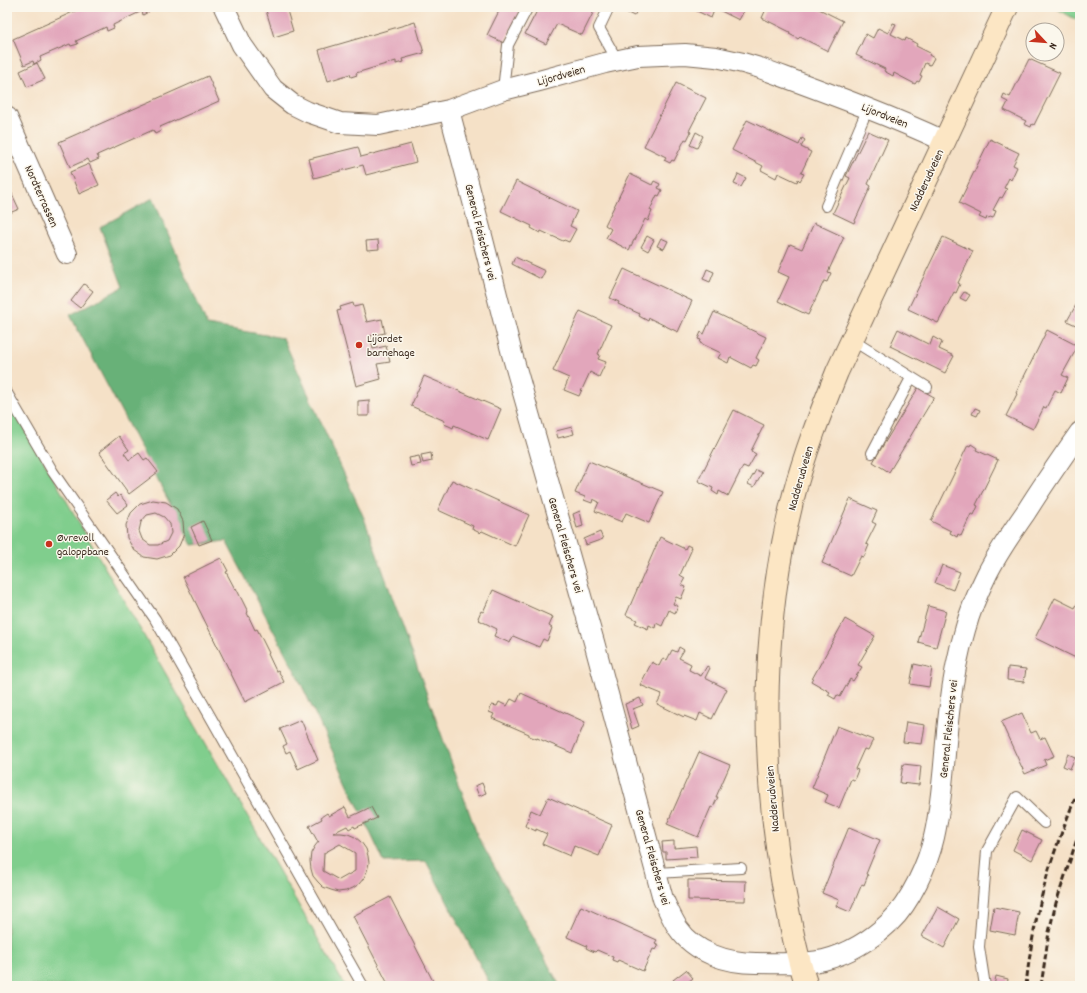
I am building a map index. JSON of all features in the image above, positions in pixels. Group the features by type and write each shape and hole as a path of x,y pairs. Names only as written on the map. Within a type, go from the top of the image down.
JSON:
{"main road":[{"name":"Nadderudveien","path":"807,986 790,921 773,822 768,735 770,641 781,557 794,493 816,425 837,372 1006,7"}],"street":[{"name":"Lijordveien","path":"224,7 242,45 273,89 292,104 308,112 340,123 378,125 449,110 503,90 617,60 638,56 685,54 716,57 760,68 868,108 944,141"},
{"name":"General Fleischers vei","path":"449,110 512,354 594,642 663,899 670,915 686,937 695,945 713,955 740,962 811,962 825,959 856,947 873,937 891,921 904,904 917,884 934,839 939,811 950,706 957,661 974,601 987,573 1003,547 1053,470 1080,432"},
{"name":"Nordterrassen","path":"7,117 67,254"}],"lane":[{"path":"503,90 508,45 528,7"},
{"path":"609,7 599,28 617,60"},
{"path":"826,206 868,108"},
{"path":"852,340 927,387"},
{"path":"872,453 912,378"},
{"path":"7,393 53,472 155,619 364,986"},
{"path":"985,986 979,947 988,852 1018,797 1044,823"},
{"path":"657,873 741,868"}],"green space":[{"path":"1054,7 1080,7 1080,22"},
{"path":"153,198 207,325 283,338 364,518 478,837 560,986 491,986 426,861 384,862 297,675 226,541 192,545 70,315 123,287 100,227"},
{"name":"Øvrevoll galoppbane","path":"7,397 345,986 7,986"}],"building":[{"path":"84,7 151,7 148,8 150,11 143,15 142,11 113,25 114,28 107,31 106,27 76,41 78,44 71,46 70,44 40,57 41,60 34,64 33,61 24,65 13,39"},
{"path":"265,7 286,7 293,31 274,37"},
{"path":"501,7 523,7 504,43 487,35"},
{"path":"539,7 596,7 582,35 557,24 546,44 525,34"},
{"path":"615,7 639,7 634,16"},
{"path":"689,7 746,7 739,20 715,8 711,18"},
{"path":"767,7 815,7 843,21 828,51 800,37 798,39 789,34 790,32 762,18"},
{"path":"415,22 424,53 402,59 403,62 396,64 396,61 356,73 357,75 351,77 350,74 328,81 319,50"},
{"path":"893,23 896,24 891,34 905,41 906,38 917,44 916,46 930,53 929,55 934,58 930,65 925,63 920,75 922,76 919,82 917,81 915,84 894,73 893,76 884,71 885,69 856,55 866,34 873,38 878,28 888,33"},
{"path":"1028,62 1036,62 1060,73 1034,125 1032,124 1031,127 1024,124 1026,121 1004,110 1008,102 1002,99 1004,94 1010,97"},
{"path":"37,63 45,79 27,87 20,71"},
{"path":"208,76 219,101 160,127 161,131 155,134 153,130 97,155 99,159 90,163 88,159 70,167 59,142"},
{"path":"676,83 706,98 689,131 691,132 687,140 685,139 674,161 672,160 670,163 664,160 666,157 644,146"},
{"path":"747,120 799,145 802,138 805,140 801,147 811,152 801,173 804,174 800,181 798,179 797,182 778,173 776,178 761,170 763,166 732,150"},
{"path":"868,131 888,140 868,184 871,186 854,223 833,213 850,178 846,176"},
{"path":"696,132 703,136 697,148 690,145"},
{"path":"990,139 1019,153 1013,165 1017,167 1011,180 1009,178 1004,188 1007,189 1002,198 1000,197 993,210 996,211 993,218 987,217 986,220 979,217 981,214 959,203"},
{"path":"411,144 416,162 366,175 363,165 314,178 309,159 358,147 361,157"},
{"path":"89,164 99,185 79,194 70,172"},
{"path":"630,174 652,185 654,181 660,184 658,188 662,190 659,196 657,195 650,210 652,211 648,221 645,219 629,250 606,238 611,229 605,225"},
{"path":"738,174 746,178 741,187 734,184"},
{"path":"516,181 577,211 570,226 576,229 569,242 563,241 541,231 540,233 531,228 532,226 501,211"},
{"path":"7,183 19,209 7,214"},
{"path":"814,223 844,237 828,272 831,273 827,282 824,281 808,315 778,301 789,277 778,272 790,244 802,249"},
{"path":"647,236 654,240 648,251 641,247"},
{"path":"943,237 973,251 958,283 960,284 956,293 954,292 938,323 908,309"},
{"path":"661,238 668,241 664,249 657,246"},
{"path":"378,240 379,249 367,250 366,241"},
{"path":"515,257 545,271 541,279 512,264"},
{"path":"624,269 692,301 678,332 649,318 648,321 639,316 640,314 618,304 619,302 610,298"},
{"path":"707,269 714,272 710,282 703,279"},
{"path":"84,284 93,291 80,308 71,301"},
{"path":"964,292 970,295 966,301 960,298"},
{"path":"1080,298 1080,327 1067,321"},
{"path":"353,303 354,307 362,305 367,322 382,319 385,333 370,336 373,349 386,346 390,362 377,364 381,379 356,386 337,311 341,310 340,307"},
{"path":"580,311 611,325 598,354 600,355 598,359 606,362 599,377 590,372 579,396 564,390 569,378 553,371"},
{"path":"714,312 766,337 756,358 759,360 756,366 753,365 751,368 730,357 728,363 718,358 721,353 700,343 701,340 698,339 701,332 704,334"},
{"path":"898,329 930,345 933,337 942,342 939,349 954,356 945,373 890,346"},
{"path":"1047,330 1078,346 1062,375 1068,378 1061,393 1055,390 1046,408 1044,407 1033,429 1006,416"},
{"path":"424,376 501,409 488,440 454,425 453,428 444,424 445,421 411,406"},
{"path":"918,388 934,397 889,472 873,462"},
{"path":"369,400 369,416 358,416 358,401"},
{"path":"975,408 980,410 977,416 972,414"},
{"path":"734,410 764,425 751,451 756,454 748,468 743,466 728,496 719,491 718,495 712,491 713,488 698,481"},
{"path":"572,427 574,434 558,438 556,431"},
{"path":"119,436 129,450 124,453 129,460 139,453 144,460 147,458 158,472 129,494 99,452"},
{"path":"971,444 977,448 976,450 998,460 976,505 978,506 974,515 971,514 961,536 958,534 957,537 950,533 951,531 931,521 968,445 970,446"},
{"path":"431,453 432,461 423,463 421,455"},
{"path":"419,456 421,464 411,466 409,458"},
{"path":"589,461 663,492 649,523 626,513 622,522 595,511 599,502 593,499 592,503 584,500 585,497 575,493"},
{"path":"756,470 762,473 754,487 748,484"},
{"path":"452,480 529,515 515,546 482,531 480,533 472,529 473,526 438,510"},
{"path":"115,493 118,497 120,495 128,505 117,513 106,500"},
{"path":"850,499 877,511 872,522 876,524 866,544 869,545 864,557 861,556 851,576 822,563"},
{"path":"153,500 166,502 177,509 183,521 184,534 179,546 170,555 157,559 144,557 134,550 127,538 126,525 131,513 140,504","holes":["156,513 164,517 170,524 171,533 167,541 158,545 150,545 142,539 139,531 141,522 147,515"]},
{"path":"580,511 583,526 577,528 573,514"},
{"path":"203,521 212,540 199,545 191,527"},
{"path":"600,532 603,539 586,545 584,539"},
{"path":"660,537 685,549 687,545 691,547 691,551 680,575 685,578 681,585 686,587 681,599 676,597 673,604 678,606 675,613 669,610 662,626 656,623 655,628 649,625 648,629 635,623 637,620 626,615"},
{"path":"221,558 228,571 226,572 248,612 247,613 255,630 257,629 276,671 278,670 284,682 245,702 183,577"},
{"path":"942,565 960,572 953,590 935,583"},
{"path":"493,590 553,617 549,626 552,628 547,641 543,639 539,647 513,636 510,643 494,636 497,629 479,620 480,619 478,618 481,611 483,612"},
{"path":"1055,598 1075,608 1080,598 1080,660 1035,638"},
{"path":"928,606 946,611 936,647 918,642"},
{"path":"845,619 875,636 858,665 862,667 853,681 850,679 840,697 837,695 835,699 828,695 830,692 811,681"},
{"path":"679,647 684,650 679,658 691,664 689,670 701,676 707,666 710,668 705,678 727,689 712,719 700,713 697,721 684,717 657,704 662,694 640,685 652,662 659,666 663,658 667,660 672,650 677,652"},
{"path":"914,664 932,668 929,687 910,684"},
{"path":"1008,667 1026,669 1024,682 1007,680"},
{"path":"521,693 585,722 572,753 529,736 529,734 492,718 494,714 489,712 492,705 497,706 499,702 507,706 511,699 517,702"},
{"path":"640,698 643,705 633,709 639,726 632,729 625,704"},
{"path":"1022,713 1031,733 1036,731 1040,739 1045,737 1054,756 1044,760 1046,765 1025,774 1001,722"},
{"path":"301,720 318,760 298,769 290,751 286,753 283,746 287,744 280,729"},
{"path":"906,722 925,725 922,744 903,742"},
{"path":"837,726 873,740 868,750 864,749 855,769 858,770 854,780 851,779 839,808 825,802 828,795 812,788"},
{"path":"699,752 730,765 716,797 718,797 713,808 711,807 698,837 667,824"},
{"path":"1068,754 1075,757 1070,769 1063,766"},
{"path":"903,764 921,766 919,785 900,783"},
{"path":"482,783 486,793 479,796 475,786"},
{"path":"548,797 612,825 599,856 574,846 570,856 542,844 547,834 525,826 531,810 540,814"},
{"path":"345,807 350,817 371,807 377,818 355,828 354,826 349,829 347,826 333,833 348,834 355,837 366,849 368,856 369,863 364,878 359,884 346,891 338,892 323,887 313,876 311,869 311,853 319,841 318,842 309,826 322,819 321,817 327,813 329,816","holes":["340,844 355,853 355,871 339,880 323,871 324,853"]},
{"path":"849,827 880,840 866,874 868,875 864,885 862,884 850,912 836,906 839,900 822,893"},
{"path":"1022,830 1042,840 1032,860 1013,850"},
{"path":"674,841 674,848 696,846 697,857 666,859 666,852 663,852 662,842"},
{"path":"688,880 746,881 745,901 688,900"},
{"path":"390,897 435,985 434,986 389,986 353,916"},
{"path":"581,906 657,940 655,943 659,945 656,950 653,949 643,971 618,960 617,962 612,960 613,957 597,950 595,952 590,950 586,948 587,946 567,937"},
{"path":"938,907 959,919 944,948 922,936"},
{"path":"994,907 1019,912 1015,935 990,930"},
{"path":"686,970 693,978 683,986 677,986 673,980"},
{"path":"996,976 1008,979 1007,986 994,986"}],"railway":[{"path":"1026,986 1032,941 1045,883 1056,848 1080,786"},
{"path":"1041,986 1049,932 1056,903 1080,830"}],"place":[{"name":"Lijordet barnehage","path":"359,345"},
{"name":"Øvrevoll galoppbane","path":"49,544"}]}
